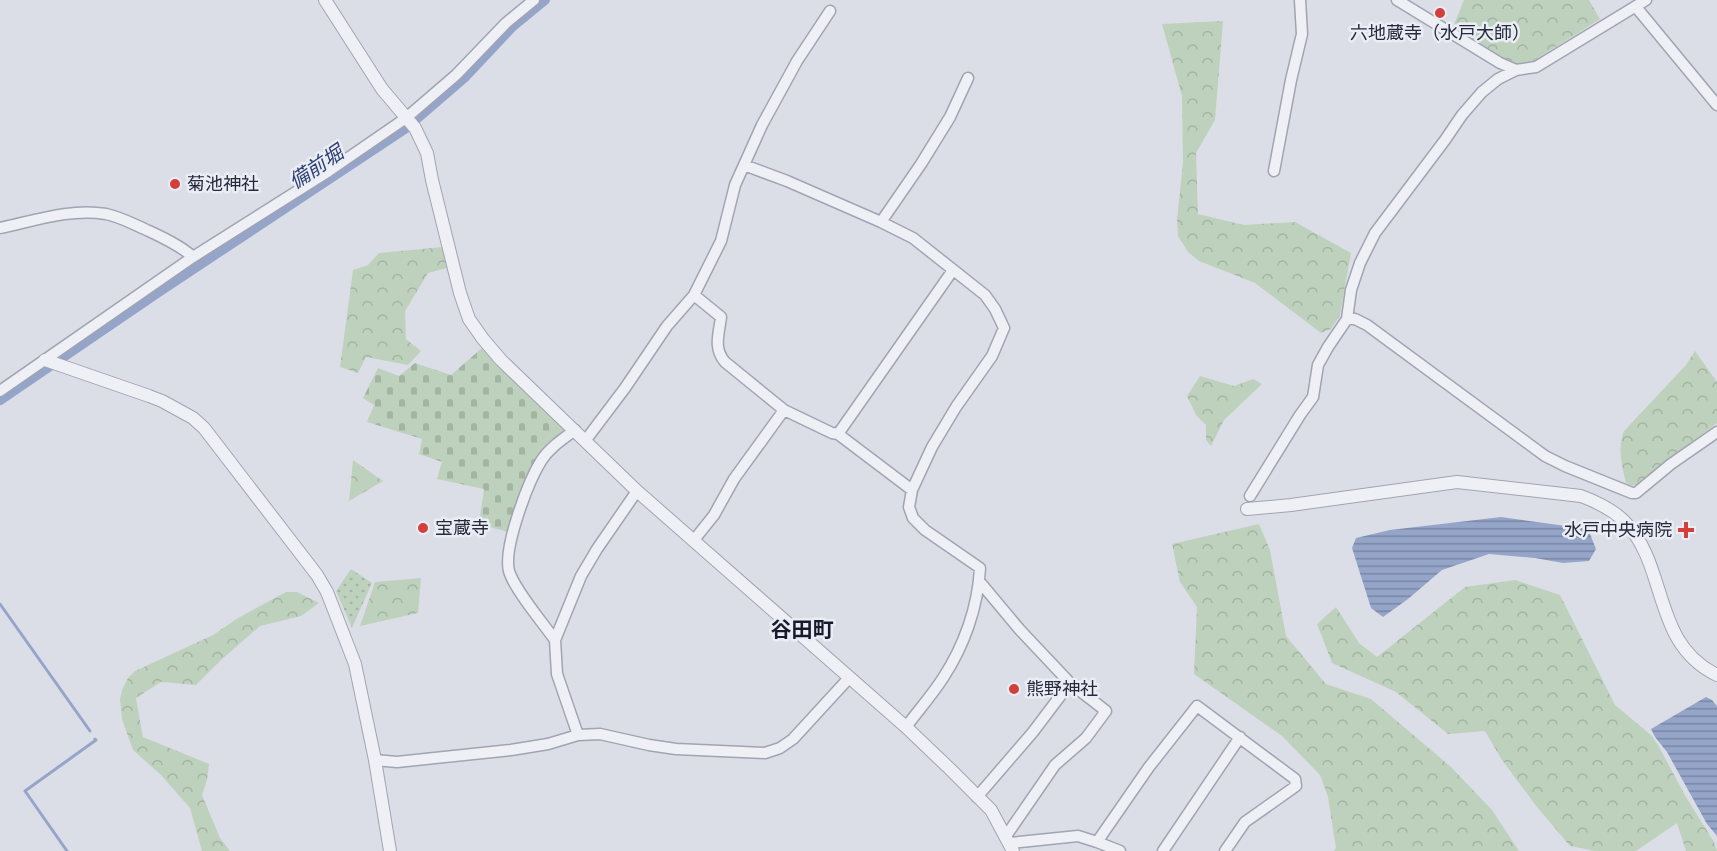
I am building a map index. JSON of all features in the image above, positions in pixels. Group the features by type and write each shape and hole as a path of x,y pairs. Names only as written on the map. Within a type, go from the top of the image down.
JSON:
{"street":[{"path":"325,0 382,89 410,122 427,153 460,293 469,319 483,339 501,360 637,491 906,727 991,810 1010,843"},
{"path":"0,391 52,363 193,257 410,122 506,23 534,0"},
{"path":"1274,171 1302,34 1300,0"},
{"path":"1397,0 1500,63 1516,70"},
{"path":"1646,0 1536,67 1516,70 1498,79 1468,107 1375,233 1360,263 1351,290 1347,319 1318,365 1313,397 1249,502 1291,505 1457,482 1581,496 1613,512 1630,529 1646,555 1676,637 1692,658 1703,668 1717,675"},
{"path":"1636,7 1717,105"},
{"path":"585,441 667,326 694,295 721,241 735,184 762,125 797,61 830,11"},
{"path":"881,222 944,127 968,78"},
{"path":"744,165 787,181 913,238 985,296 995,309 1004,328 992,356 956,407 932,447 912,490 909,507 913,518 925,530 980,568 973,614 963,641 943,678 906,727"},
{"path":"0,228 64,214 106,214 153,233 193,257"},
{"path":"838,434 953,270"},
{"path":"694,295 720,317 717,348 725,362 784,410 831,433 838,434 912,490"},
{"path":"1347,319 1367,325 1545,456 1632,493 1636,493 1671,464 1717,432"},
{"path":"52,363 162,401 193,418 216,442 317,574 327,592 355,664 375,760 390,851"},
{"path":"694,540 714,515 734,479 784,410"},
{"path":"555,640 514,583 508,559 510,545 529,487 542,460 556,444 575,430"},
{"path":"578,735 557,674 555,640 581,576 637,491"},
{"path":"979,581 1020,630 1070,683 1106,711 1086,738 1055,765 1010,843"},
{"path":"375,760 397,762 511,750 548,744 578,735 600,734 676,749 765,753 774,751 800,732 849,678"},
{"path":"977,797 1033,732 1070,683"},
{"path":"1096,842 1149,767 1197,706 1295,779 1296,786 1245,822 1225,851"},
{"path":"1162,851 1240,737"},
{"path":"1010,843 1078,836 1120,851"}],"green space":[{"path":"1464,0 1589,0 1600,19 1533,61 1509,67 1453,27"},
{"path":"1223,21 1215,120 1196,153 1198,214 1244,225 1295,222 1351,253 1340,315 1331,329 1321,333 1255,283 1199,261 1188,252 1178,236 1177,220 1183,162 1182,96 1162,24"},
{"path":"443,247 447,268 428,273 405,311 406,339 421,351 408,365 366,357 358,373 340,367 353,270 368,265 379,253"},
{"path":"482,348 565,429 546,447 508,532 479,524 484,489 437,479 442,462 419,454 422,439 367,422 374,405 363,398 378,368 399,376 415,363 451,375"},
{"path":"1695,351 1717,382 1717,423 1632,486 1626,483 1622,464 1621,444 1624,431 1686,365"},
{"path":"1200,376 1234,386 1253,379 1262,384 1224,420 1211,446 1206,440 1206,425 1196,415 1187,396"},
{"path":"353,460 383,481 349,501"},
{"path":"1259,524 1270,550 1286,636 1326,684 1371,699 1451,767 1492,810 1519,851 1334,851 1336,848 1328,797 1320,775 1282,736 1194,674 1197,607 1180,582 1172,544"},
{"path":"351,569 372,583 352,628 336,591"},
{"path":"421,578 418,613 360,626 375,582"},
{"path":"1515,580 1560,595 1615,705 1651,735 1658,745 1717,851 1686,851 1677,823 1636,851 1595,851 1570,846 1502,760 1485,731 1448,734 1396,692 1332,663 1317,624 1336,607 1359,643 1377,657 1465,587"},
{"path":"286,592 297,592 319,603 301,616 260,626 196,685 161,682 136,698 143,737 209,764 202,795 220,838 230,851 202,851 190,808 161,775 133,750 122,719 120,699 122,690 128,678 135,671 213,635 238,618"}],"water":[{"path":"1501,517 1588,529 1596,549 1589,561 1563,563 1489,554 1442,570 1383,617 1371,608 1352,548 1356,538 1390,530"},
{"path":"1706,697 1717,706 1717,836 1707,824 1667,752 1651,729"}],"waterway":[{"name":"備前堀","path":"0,400 406,128 464,78 512,27 545,0"},
{"path":"0,604 90,731"},
{"path":"67,851 25,791 95,739"}],"place":[{"name":"六地蔵寺（水戸大師）","path":"1440,13"},
{"name":"菊池神社","path":"175,184"},
{"name":"宝蔵寺","path":"423,528"},
{"name":"水戸中央病院","path":"1686,530"},
{"name":"熊野神社","path":"1014,689"}],"district":[{"name":"谷田町","path":"802,630"}]}
